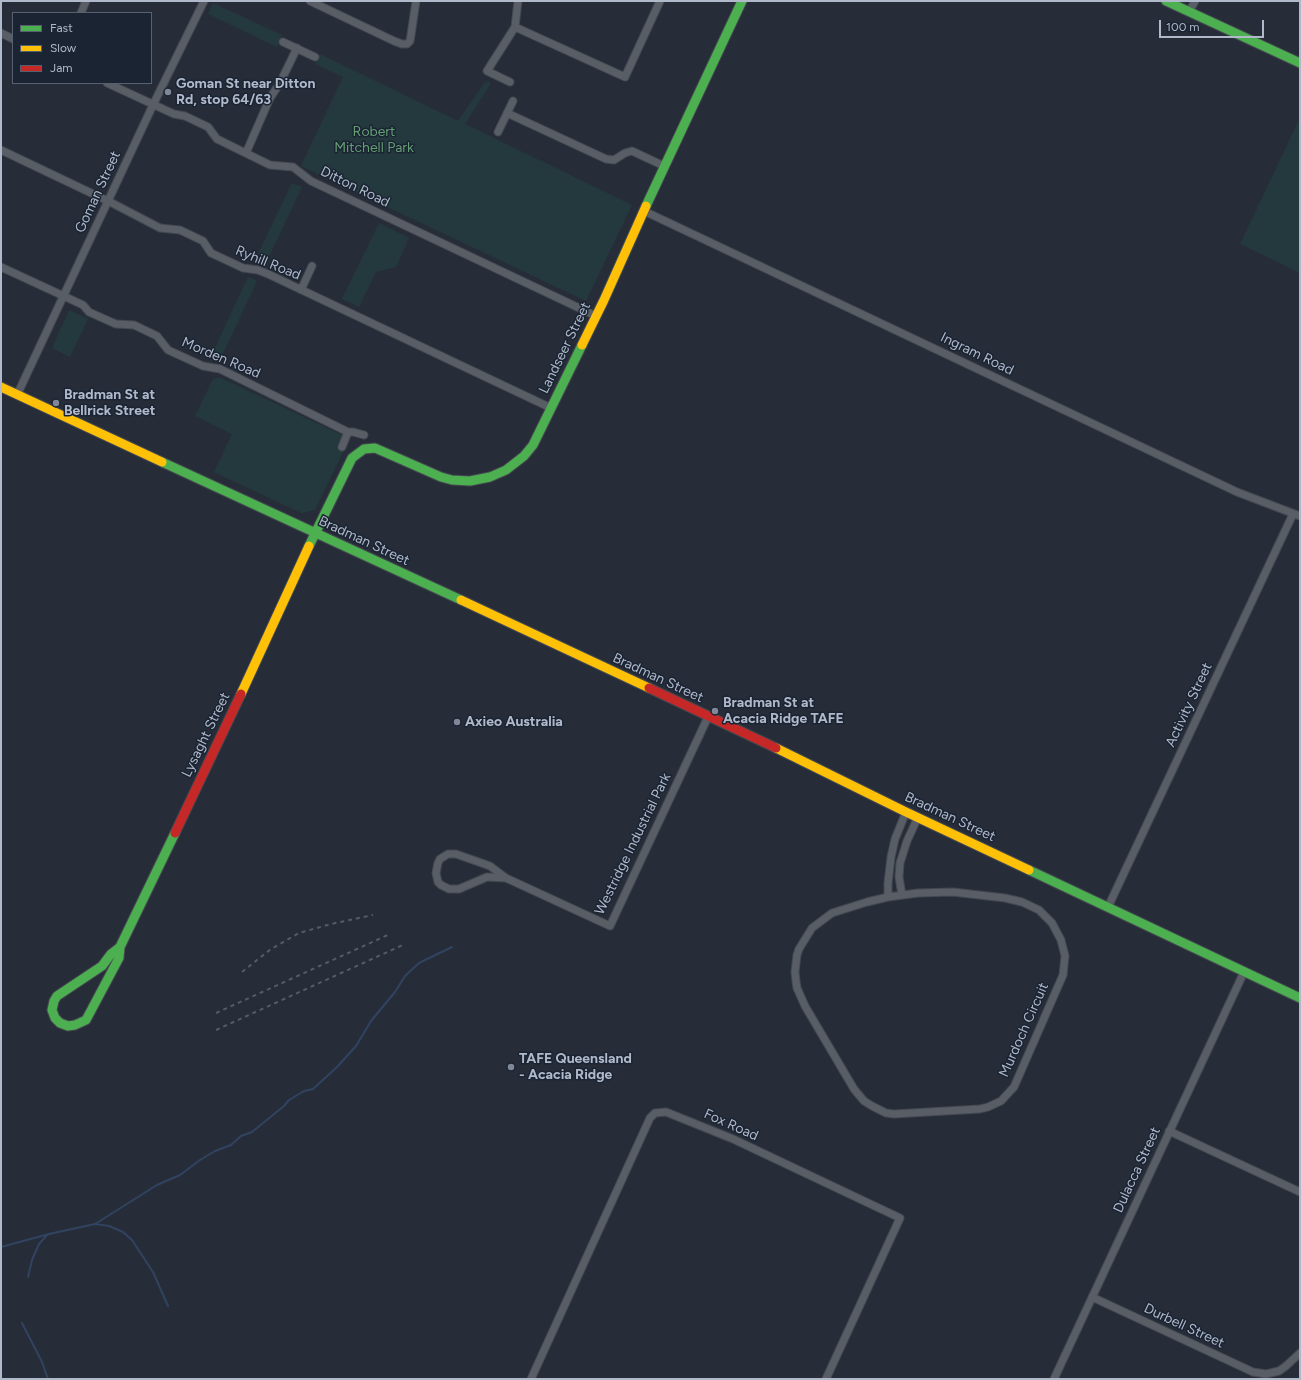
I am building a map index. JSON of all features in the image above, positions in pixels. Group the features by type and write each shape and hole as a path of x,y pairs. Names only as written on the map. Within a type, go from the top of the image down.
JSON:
{"street":[{"path":"80,12 86,1"},
{"name":"Goman Street","path":"17,395 153,105 204,1"},
{"path":"310,1 402,44 407,44 410,41 416,1"},
{"path":"510,82 487,71 515,27 518,1"},
{"path":"515,27 625,77 660,1"},
{"path":"1166,1 1300,63"},
{"path":"1189,12 1195,1"},
{"name":"Landseer Street","path":"316,534 351,460 360,451 367,448 377,448 434,475 460,481 480,479 494,475 506,470 524,456 538,436 596,316 738,2"},
{"path":"1,33 12,38"},
{"path":"283,42 314,57"},
{"path":"246,153 270,98 280,83 297,48"},
{"name":"Ditton Road","path":"109,84 153,105 174,114 185,116 208,127 217,139 270,165 293,167 311,181 596,316"},
{"path":"498,132 513,101"},
{"path":"507,113 606,159 614,160 625,153 632,151 664,166"},
{"name":"Ryhill Road","path":"1,150 109,201 160,228 180,230 202,241 211,253 243,268 258,270 551,408"},
{"name":"Ingram Road","path":"644,211 1230,488 1297,515"},
{"path":"301,290 312,266"},
{"name":"Morden Road","path":"1,267 82,305 89,312 109,321 116,324 134,325 157,336 168,350 203,366 220,369 348,432 364,435"},
{"name":"Bradman Street","path":"1,387 487,612 1300,998"},
{"path":"342,446 348,432"},
{"name":"Activity Street","path":"1108,907 1297,515"},
{"name":"Lysaght Street","path":"120,947 111,954 102,966 57,996 52,1010 55,1018 60,1023 68,1026 76,1026 86,1020 119,958 120,947 316,534"},
{"name":"Westridge Industrial Park","path":"506,878 487,877 459,889 449,889 438,882 436,873 440,859 448,854 452,854 490,866 506,878 610,926 708,718"},
{"path":"888,897 888,876 892,848 898,829 906,812"},
{"path":"902,895 899,877 900,863 906,841 918,817"},
{"name":"Murdoch Circuit","path":"932,892 953,892 987,895 1015,900 1033,907 1046,916 1061,940 1065,956 1065,965 1060,983 1014,1087 997,1104 980,1109 894,1114 886,1113 872,1106 864,1101 854,1089 805,1006 798,988 795,964 799,950 812,928 832,913 888,897 932,892"},
{"name":"Dulacca Street","path":"1054,1379 1244,972"},
{"name":"Fox Road","path":"531,1379 650,1118 655,1112 666,1112 733,1139 900,1218 826,1379"},
{"path":"1170,1131 1300,1192"},
{"name":"Durbell Street","path":"1092,1298 1257,1374 1266,1374 1283,1369 1300,1353"}],"green space":[{"path":"213,3 282,35 277,47 208,14"},
{"name":"Robert Mitchell Park","path":"320,54 458,121 486,81 491,83 465,124 632,205 586,301 301,166 343,77 315,64"},
{"path":"1300,118 1300,273 1240,244"},
{"path":"292,183 302,187 266,263 256,258"},
{"path":"379,223 409,238 396,267 376,272 359,307 342,299"},
{"path":"248,277 257,281 221,358 212,354"},
{"path":"69,310 88,319 70,357 52,348"},
{"path":"221,378 342,435 349,440 315,510 301,513 214,472 232,434 195,416 213,379"}],"waterway":[{"path":"1,1247 49,1234 95,1224 157,1185 180,1175 215,1151 231,1145 241,1136 252,1132 284,1106 289,1100 304,1091 313,1089 337,1067 356,1046 371,1021 395,992 405,976 419,963 452,947"},
{"path":"95,1224 109,1226 123,1232 132,1240 153,1272 168,1306"},
{"path":"28,1277 32,1260 39,1244 48,1234"},
{"path":"22,1323 42,1362 48,1379"}],"railway":[{"path":"242,972 271,949 299,933 373,915"},
{"path":"216,1013 390,934"},
{"path":"216,1030 405,944"}],"traffic: fast":[{"path":"646,206 742,1"},
{"path":"1166,1 1300,63"},
{"path":"309,546 352,458 364,449 375,448 441,477 452,480 470,481 490,477 506,470 524,456 533,445 582,345"},
{"path":"162,462 461,600"},
{"path":"120,947 111,954 102,966 57,996 52,1010 55,1018 60,1023 68,1026 75,1025 86,1020 119,958 120,947 175,833"},
{"path":"1029,870 1300,998"}],"traffic: slow":[{"path":"582,345 646,206"},
{"path":"1,387 162,462"},
{"path":"241,694 309,546"},
{"path":"461,600 649,688"},
{"path":"776,748 1029,870"}],"traffic: jam":[{"path":"649,688 776,748"},
{"path":"175,833 241,694"}],"place":[{"name":"Goman St near Ditton Rd, stop 64/63","path":"168,92"},
{"name":"Bradman St at Bellrick Street","path":"56,403"},
{"name":"Bradman St at Acacia Ridge TAFE","path":"715,711"},
{"name":"Axieo Australia","path":"457,722"},
{"name":"TAFE Queensland - Acacia Ridge","path":"511,1067"}]}
